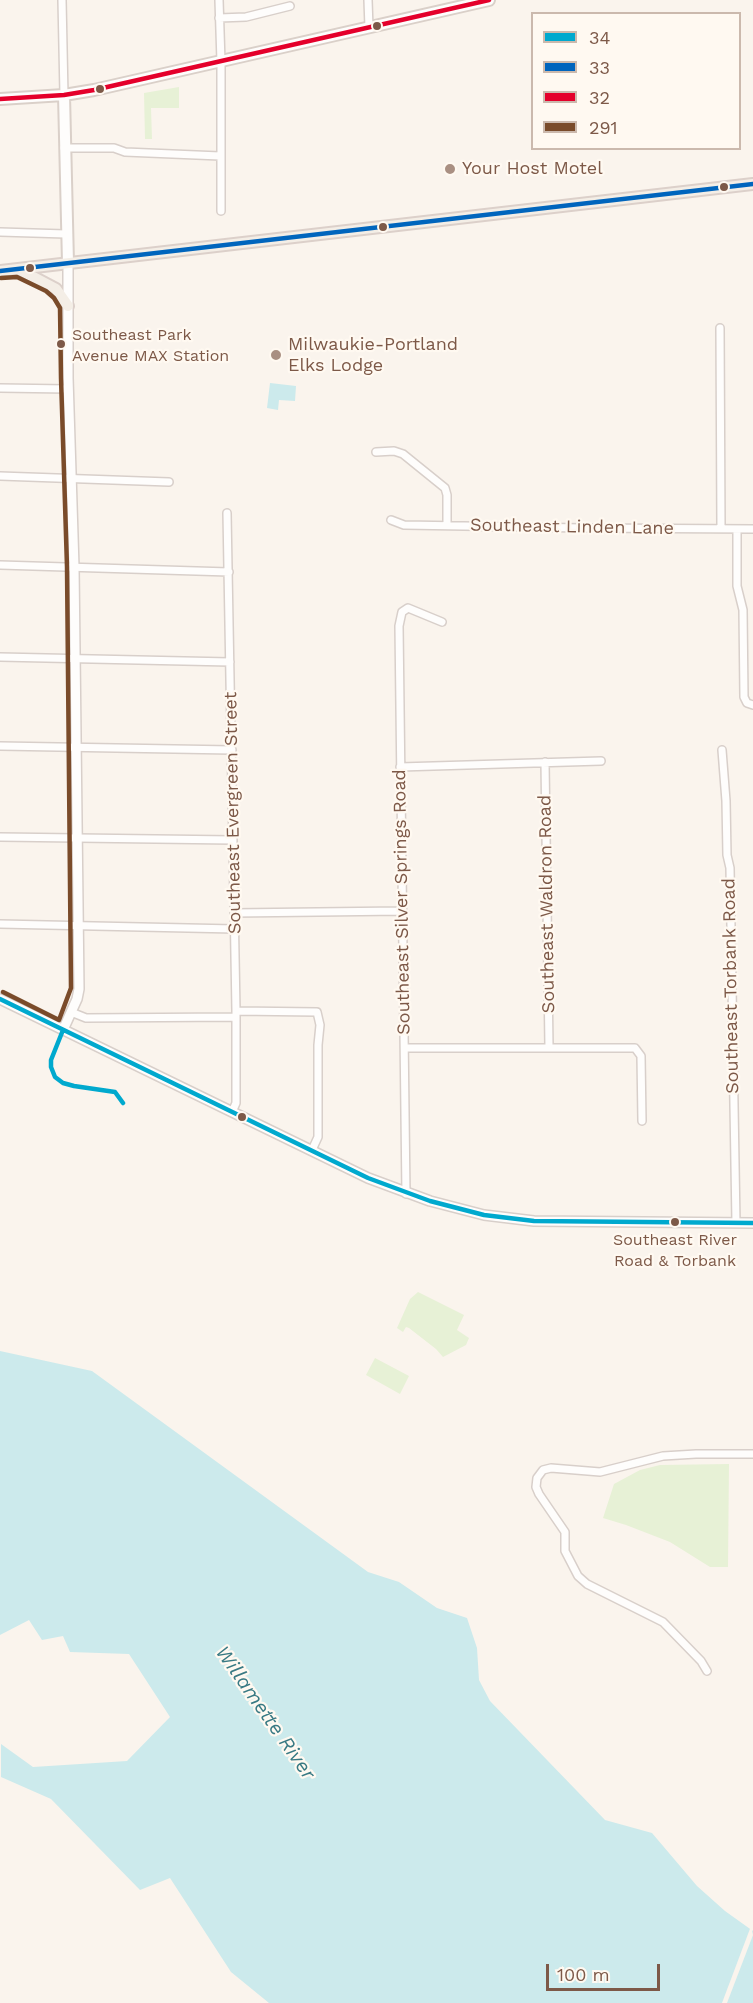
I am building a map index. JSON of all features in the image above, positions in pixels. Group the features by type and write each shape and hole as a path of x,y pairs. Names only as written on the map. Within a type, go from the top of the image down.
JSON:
{"main road":[{"path":"0,99 64,95 221,62 489,0"},
{"path":"64,95 68,263"},
{"path":"0,271 753,184"},
{"path":"18,269 56,289 69,306"}],"street":[{"path":"62,0 64,95"},
{"path":"219,0 221,211"},
{"path":"368,0 369,28"},
{"path":"219,18 246,17 290,6"},
{"path":"64,148 114,148 125,152 220,156"},
{"path":"0,232 66,234"},
{"path":"63,1030 79,989 74,567 68,389 68,263"},
{"path":"720,328 721,529"},
{"path":"0,388 68,389"},
{"path":"376,452 394,451 404,454 445,489 447,525"},
{"path":"0,477 170,482"},
{"name":"Southeast Evergreen Street","path":"227,513 236,1014 236,1103 232,1112"},
{"name":"Southeast Linden Lane","path":"391,520 404,525 753,529"},
{"path":"737,529 737,586 743,610 744,697 747,703 753,705"},
{"path":"0,565 229,572"},
{"name":"Southeast Silver Springs Road","path":"406,1194 399,626 402,612 406,609 442,622"},
{"path":"0,657 230,662"},
{"path":"0,746 232,750"},
{"name":"Southeast Torbank Road","path":"722,750 727,855 730,868 736,1223"},
{"path":"400,767 601,761"},
{"name":"Southeast Waldron Road","path":"545,762 549,1047"},
{"path":"0,837 233,840"},
{"path":"234,913 402,911"},
{"path":"0,924 235,929"},
{"path":"0,999 369,1178 406,1194 453,1208 513,1219 564,1222 753,1223"},
{"path":"71,1012 86,1018 317,1012 320,1025 318,1137 312,1150"},
{"path":"405,1048 635,1048 641,1056 642,1121"},
{"path":"707,1671 701,1661 663,1622 587,1584 578,1576 565,1551 565,1532 539,1494 536,1487 537,1478 543,1470 551,1468 600,1472 663,1456 753,1454"}],"green space":[{"path":"179,87 179,108 151,108 152,139 145,139 144,93"},
{"path":"418,1292 464,1315 457,1330 469,1338 466,1345 443,1357 409,1328 406,1327 403,1332 397,1328 410,1299"},
{"path":"375,1358 409,1376 400,1394 366,1375"},
{"path":"729,1464 728,1567 710,1567 670,1542 603,1518 614,1484 640,1470 660,1465"}],"water":[{"path":"270,383 296,386 295,401 279,400 278,410 267,408"},
{"name":"Willamette River","path":"0,1351 92,1371 368,1572 399,1582 437,1608 467,1618 477,1648 479,1680 490,1701 605,1820 652,1833 697,1886 725,1911 753,1931 753,2003 269,2003 231,1972 170,1878 140,1890 51,1799 1,1777 1,1744 33,1767 127,1761 170,1717 129,1654 70,1652 63,1636 42,1640 29,1620 0,1635"}],"pier":[{"path":"751,1926 753,1935 727,2003 722,2003"}],"transit line":[{"name":"32","path":"0,99 64,95 94,90 489,0"},
{"name":"33","path":"0,271 753,184"},
{"name":"291","path":"1,278 17,277 46,291 60,308 67,567 71,988 59,1020 3,992"},
{"name":"34","path":"0,999 368,1178 430,1201 484,1215 534,1221 753,1223"},
{"name":"34","path":"63,1030 51,1060 55,1077 63,1083 74,1086 115,1092 123,1103"}],"place":[{"name":"Your Host Motel","path":"450,169"},
{"name":"Southeast Park Avenue MAX Station","path":"61,344"},
{"name":"Milwaukie-Portland Elks Lodge","path":"276,355"},
{"name":"Southeast River Road & Torbank","path":"675,1222"}]}
